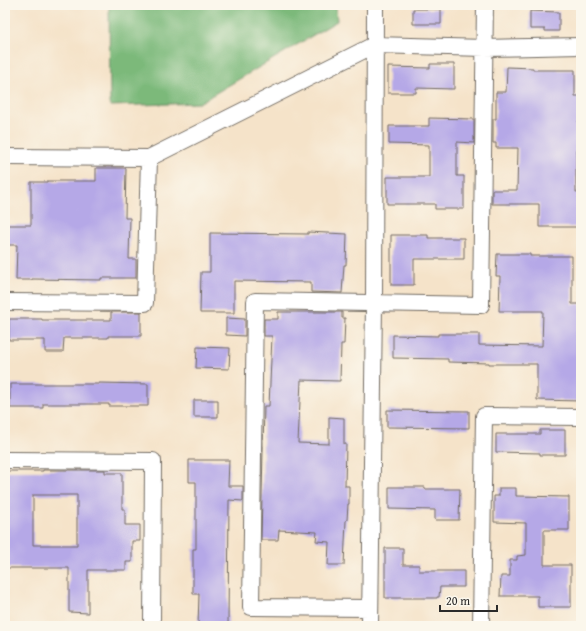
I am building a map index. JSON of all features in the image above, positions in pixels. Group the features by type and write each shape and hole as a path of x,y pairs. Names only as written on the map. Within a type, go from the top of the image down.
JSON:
{"street":[{"path":"370,626 374,303 375,5"},
{"path":"370,608 251,607 255,301 481,305 485,5"},
{"path":"5,157 149,158 374,45 485,48 581,46"},
{"path":"5,302 144,303 149,158"},
{"path":"481,626 484,416 581,417"},
{"path":"5,460 153,461 152,626"}],"green space":[{"path":"109,5 336,5 337,21 199,103 110,106"}],"building":[{"path":"413,9 441,9 441,24 413,24"},
{"path":"530,11 559,12 559,31 530,29"},
{"path":"430,64 454,64 454,89 416,88 416,93 388,93 388,67 430,68"},
{"path":"507,67 533,68 533,70 575,70 575,96 581,96 581,121 578,121 578,151 576,151 576,192 579,192 579,227 539,227 539,204 492,204 492,190 517,190 518,148 496,148 496,143 493,143 493,119 496,119 496,92 506,92"},
{"path":"429,118 474,119 474,143 457,142 457,176 464,176 464,209 435,209 435,204 387,204 387,177 429,177 429,145 389,144 389,126 429,126"},
{"path":"96,168 126,168 125,218 130,218 129,259 136,259 136,278 101,278 101,280 16,280 17,245 5,245 5,225 31,225 31,182 96,181"},
{"path":"308,232 347,234 346,265 344,265 342,293 311,292 311,282 234,281 234,313 200,313 201,272 210,272 210,233 308,234"},
{"path":"391,235 428,235 428,238 464,238 464,259 414,259 414,285 391,285"},
{"path":"497,254 572,256 572,304 581,304 581,401 537,400 537,364 489,364 448,362 448,359 393,358 393,335 438,336 438,334 479,334 479,345 542,346 543,311 499,311 500,276 496,276"},
{"path":"111,312 141,312 141,336 64,338 63,352 45,352 45,340 9,340 9,319 111,320"},
{"path":"278,312 342,312 342,318 345,318 344,344 341,344 340,381 301,380 298,443 329,444 329,417 344,418 344,444 346,444 345,486 349,486 349,504 346,520 344,565 328,565 329,542 316,541 317,532 279,530 278,540 261,540 264,406 269,406 272,336 264,336 264,319 278,319"},
{"path":"226,318 245,319 245,336 226,335"},
{"path":"197,347 230,348 229,369 196,368"},
{"path":"10,384 148,384 148,406 109,406 109,404 43,404 43,408 10,408"},
{"path":"194,400 218,400 218,417 194,417"},
{"path":"387,410 469,411 469,428 387,427"},
{"path":"540,430 565,430 565,455 496,452 496,434 540,434"},
{"path":"189,460 229,460 228,486 243,486 243,501 229,500 228,626 198,626 199,594 193,594 193,549 196,549 196,482 189,482"},
{"path":"105,470 105,473 122,473 122,509 125,509 125,525 140,525 140,541 132,541 132,562 126,562 126,570 88,570 88,613 69,612 69,568 5,568 6,471","holes":["33,495 77,495 77,545 33,545"]},
{"path":"389,487 460,489 459,520 435,520 435,510 389,509"},
{"path":"499,488 516,488 516,496 569,497 569,530 544,530 544,565 571,565 571,607 538,607 538,596 500,596 501,576 510,576 510,560 517,560 517,556 526,555 526,523 494,522 494,496 499,496"},
{"path":"385,548 403,548 403,565 419,565 419,571 464,571 464,587 440,587 439,597 437,598 385,598"}]}
